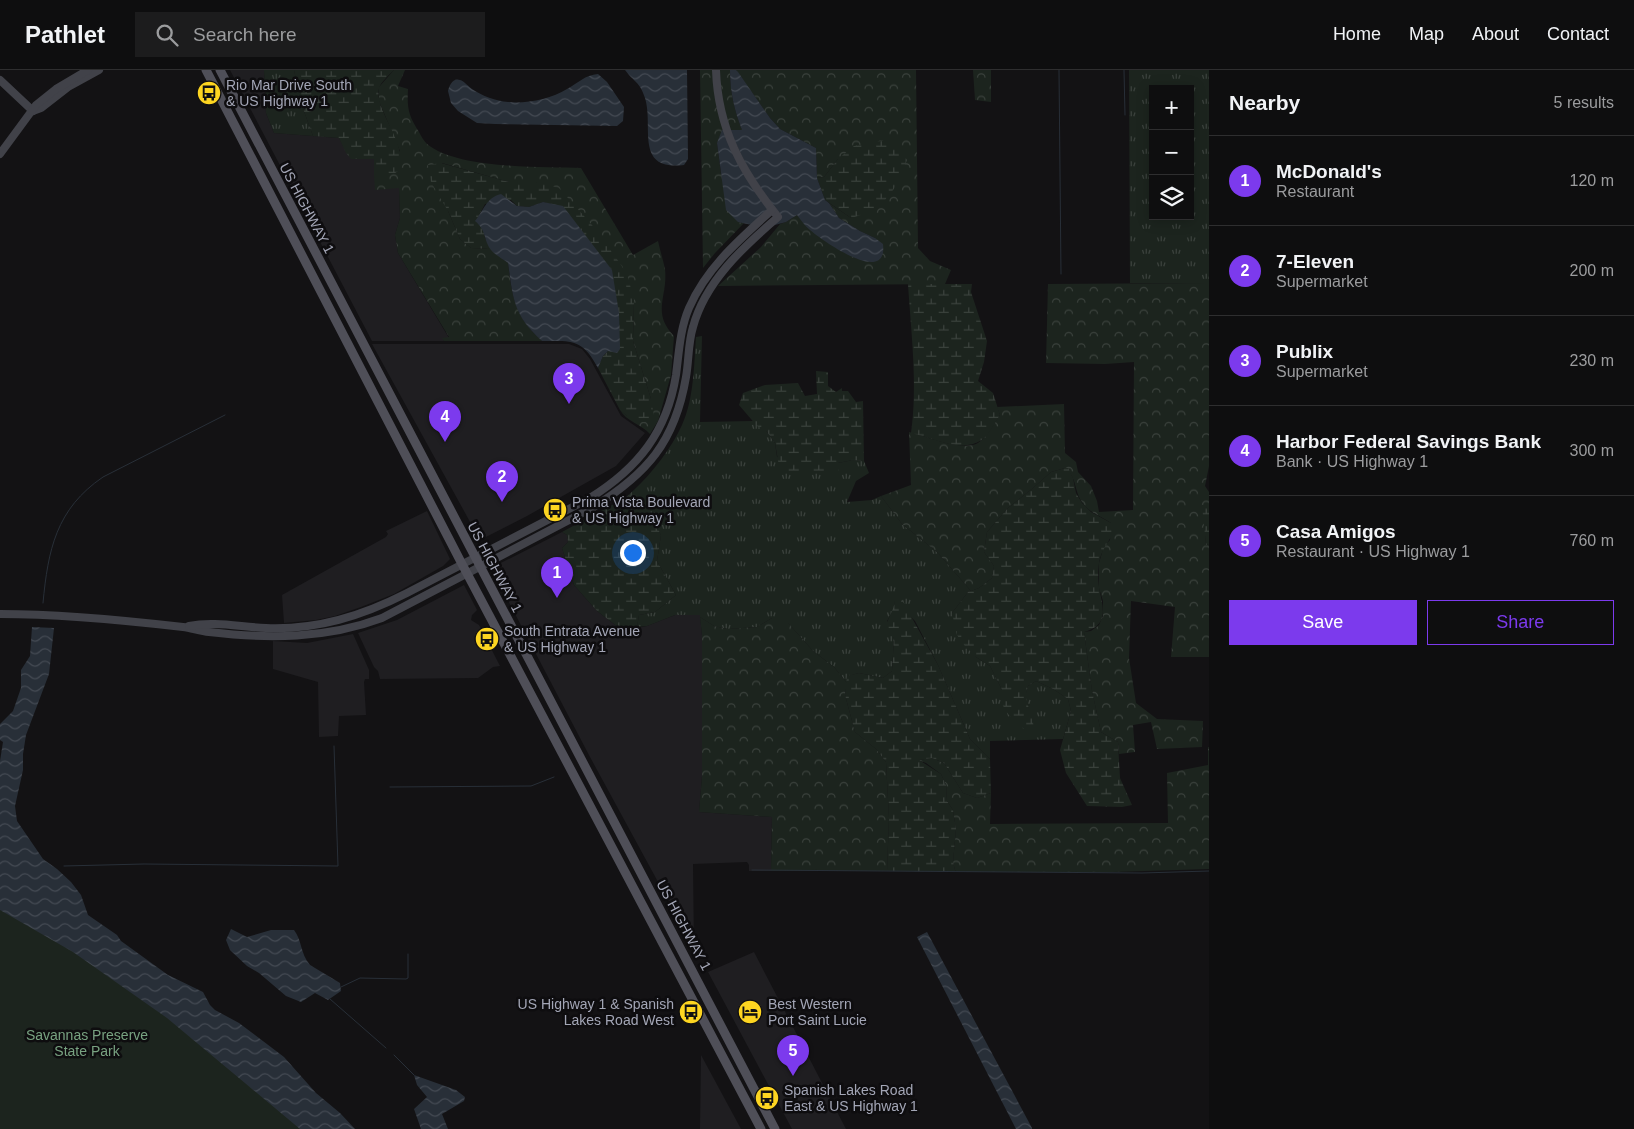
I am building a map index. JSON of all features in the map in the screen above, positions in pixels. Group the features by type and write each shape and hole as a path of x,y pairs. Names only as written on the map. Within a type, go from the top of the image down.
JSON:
{"main road":[{"name":"US HIGHWAY 1","path":"206,70 462,564 762,1129"},
{"name":"US HIGHWAY 1","path":"220,70 775,1129"},
{"path":"313,275 325,284 332,285"},
{"path":"323,293 330,295 343,306"},
{"path":"583,791 598,806 607,811"},
{"path":"590,804 615,826"}],"street":[{"path":"0,154 36,105 56,89 88,70"},
{"path":"33,111 41,108 68,87 99,70"},
{"path":"0,614 78,618 185,627 207,632 280,637 326,634 382,618 480,568 618,493 642,472 656,454 671,429 680,404 693,327 706,296 719,275 732,260 778,217 754,186 740,163 726,128 719,100 716,70"},
{"path":"0,80 33,111"},
{"path":"185,627 203,623 278,628 323,625 350,618 379,607 590,498 611,485 634,464 652,442 661,426 670,402 688,309 697,293 709,273 723,256 772,210"}],"shaded area":[{"path":"230,70 264,70 266,113 274,133 339,138 346,151 374,159 399,188 400,218 395,235 398,253 449,338 443,338 444,341 372,341"},
{"path":"372,344 569,344 582,349 590,359 621,416 645,433 616,466 480,540"},
{"path":"427,511 450,559 443,566 394,594 361,607 316,620 284,623 282,595 386,537 388,534 386,531"},
{"path":"562,532 567,535 568,542 562,548 574,585 597,611 623,631 647,626 675,615 700,615 702,635 702,777 699,812 772,817 771,871 749,871 747,862 693,864 694,948 590,757 491,568"},
{"path":"464,585 477,610 472,615 471,620 479,625 500,666 493,667 478,678 380,679 378,671 374,667 358,633 397,620"},
{"path":"353,634 369,670 369,679 365,679 364,682 366,715 339,716 338,736 319,737 318,682 273,669 273,641 307,643"},
{"path":"754,952 846,1129 792,1129 708,972"},
{"path":"701,1055 741,1129 700,1129"}],"green space":[{"path":"264,70 294,70 301,103 313,136 274,133 266,113"},
{"path":"294,70 394,70 380,86 379,97 399,148 400,170 395,173 374,175 374,159 351,159 339,138 313,136 301,103"},
{"path":"394,70 405,70 398,86 408,89 410,116 427,144 441,152 458,158 479,162 523,167 581,168 633,255 658,241 665,269 662,304 663,319 674,336 671,375 658,421 650,434 626,417 620,410 627,416 651,399 633,341 634,300 536,182 509,182 442,163 448,211 460,239 471,248 491,249 508,263 516,306 520,315 542,341 444,341 442,338 449,337 398,253 395,235 400,218 399,188 375,190 374,175 378,174 400,151 379,101 379,87"},
{"path":"700,70 713,70 724,130 717,143 721,174 738,222 744,223 703,268"},
{"path":"718,70 730,70 733,100 742,130 729,130 721,100"},
{"path":"736,70 916,70 918,248 930,261 951,270 945,284 718,286 761,247 780,224 797,215 810,229 825,240 858,259 875,238 839,218 829,203 851,218 838,159 824,177 817,178 816,148 780,129"},
{"path":"973,70 991,70 991,102 975,100"},
{"path":"1129,70 1209,70 1209,283 1130,283"},
{"path":"886,140 899,145 907,160 893,190 881,204 873,210 851,218 825,200 817,178 824,177 838,159 854,146"},
{"path":"441,163 509,182 536,182 559,188 600,234 627,274 634,300 633,341 651,399 654,416 644,422 627,416 620,410 598,368 603,356 608,351 612,270 563,207 543,202 529,207 517,206 511,200 485,204 476,221 483,227 485,238 491,249 471,248 460,239 448,211 431,182 428,165"},
{"path":"1209,283 1209,466 1205,486 1209,492 1209,505 1203,505 1206,545 1209,544 1209,657 1171,657 1175,607 1131,601 1129,658 1136,703 1157,719 1203,721 1202,747 1157,749 1151,722 1133,725 1135,752 1119,754 1118,742 1101,732 1092,691 1084,632 1091,631 1099,625 1103,616 1103,601 1099,588 1099,563 1104,546 1110,540 1111,523 1085,506 1079,498 1074,480 1069,472 1065,468 1051,472 1008,508 987,532 984,552 994,566 992,578 979,588 971,591 937,552 902,524 881,496 911,485 909,432 954,445 971,445 982,440 990,430 1000,415 997,407 1064,404 1065,453 1076,462 1078,472 1091,486 1099,512 1133,510 1134,362 1105,364 1046,363 1048,284"},
{"path":"908,284 972,284 971,292 987,341 984,362 978,381 993,393 1000,415 987,435 970,445 950,444 911,433 914,378"},
{"path":"702,336 700,422 754,421 767,432 775,443 777,457 838,472 838,463 853,460 864,461 869,473 856,481 847,502 872,500 881,496 902,524 937,552 971,591 968,592 952,613 976,657 990,666 1002,690 1002,704 1029,710 1025,697 1028,686 1036,681 1053,689 1068,699 1071,711 1063,739 990,741 990,759 970,739 938,665 915,621 895,601 894,609 887,621 894,638 892,671 883,678 859,673 848,676 847,683 834,667 813,651 789,624 772,618 757,627 728,629 714,626 700,617 700,615 675,615 647,626 637,627 639,615 655,612 676,595 657,561 661,535 634,490 661,460 673,443 682,425 691,393 696,337"},
{"path":"816,371 828,372 828,386 836,392 842,388 842,391 848,391 856,402 863,401 864,461 853,460 838,463 839,472 789,472 779,466 775,443 767,432 757,426 739,405 743,393 765,385 798,383 805,396 817,394"},
{"path":"1068,468 1073,478 1076,493 1082,503 1091,512 1111,523 1114,531 1103,550 1099,563 1098,572 1103,614 1098,625 1084,632 1092,691 1101,732 1118,742 1120,778 1132,805 1122,807 1087,806 1066,773 1060,750 1071,711 1068,699 1036,681 1028,686 1027,699 1033,720 1033,731 1029,734 1008,714 1002,704 1002,690 990,666 976,657 957,635 952,613 968,592 979,588 992,578 994,566 984,552 987,532 1008,508 1051,472"},
{"path":"634,490 641,496 661,535 657,561 676,595 655,612 639,615 637,627 623,631 597,611 574,585 562,548 568,542 567,535 562,532 625,498"},
{"path":"1202,505 1209,505 1209,544 1206,545"},
{"path":"895,600 902,600 938,665 970,739 990,759 991,793 977,798 963,793 944,763 932,758 919,760 941,774 946,785 947,801 953,810 956,829 953,862 957,872 887,871 889,818 886,762 876,749 855,732 845,695 847,676 859,673 883,678 892,671 894,638 885,629"},
{"path":"700,617 714,626 728,629 757,627 772,618 781,618 789,624 813,651 834,667 847,683 845,695 855,732 876,749 886,762 889,818 887,871 771,871 772,817 699,812 702,777 702,635"},
{"path":"1208,747 1209,869 1112,872 957,872 953,862 956,829 953,810 947,801 946,785 941,774 926,763 918,760 932,758 944,763 963,793 977,798 991,793 990,824 1168,823 1167,773 1208,765"},
{"name":"Savannas Preserve State Park","path":"0,886 328,1129 0,1129"}],"water":[{"path":"625,70 687,70 688,159 684,165 668,165 658,161 652,154 649,145 645,98 639,85"},
{"path":"730,70 738,72 770,118 780,129 816,148 817,178 825,200 839,218 883,244 882,256 876,262 866,261 840,251 810,230 797,215 786,222 771,226 778,220 756,184 729,130 742,130 733,100"},
{"path":"598,74 607,82 624,107 623,121 617,126 477,123 458,111 451,103 448,91 452,82 458,79 480,94 494,99 515,102 530,101 554,96 585,78"},
{"path":"722,130 724,130 748,180 768,209 752,225 738,222 726,210 717,143"},
{"path":"501,194 517,206 529,207 543,202 563,206 612,270 619,313 620,349 617,353 608,351 603,356 598,368 587,351 581,346 569,342 542,341 525,323 513,296 508,263 491,250 481,228 475,221 489,201"},
{"path":"32,627 54,628 49,674 26,735 23,770 15,806 17,821 43,859 71,882 81,895 88,915 168,975 203,992 215,1010 239,1023 284,1057 316,1093 340,1113 355,1129 300,1129 167,1018 73,952 0,910 0,761 3,742 0,740 0,724 13,711 21,688 21,670 30,656"},
{"path":"231,929 247,937 271,930 294,930 304,956 310,965 340,983 341,991 328,1000 315,993 301,1002 286,996 259,973 247,966 230,950 226,940"},
{"path":"927,932 1032,1129 1016,1129 917,937"},
{"path":"414,1075 456,1090 465,1097 464,1101 442,1114 448,1129 421,1129 414,1109 427,1097 417,1085"}],"waterway":[{"path":"1059,70 1061,274"},
{"path":"1124,70 1125,115"},
{"path":"43,603 48,565 57,532 74,503 87,489 103,477 225,415"},
{"path":"64,866 144,864 338,866 334,746"},
{"path":"390,787 531,786 554,777"},
{"path":"752,870 1142,873 1209,871"},
{"path":"341,987 360,978 406,979 408,978 408,954"},
{"path":"330,999 386,1048"},
{"path":"394,1055 414,1075"}],"place":[{"name":"Rio Mar Drive South & US Highway 1","path":"209,93"},
{"name":"Publix","path":"569,404"},
{"name":"Harbor Federal Savings Bank","path":"445,442"},
{"name":"7-Eleven","path":"502,502"},
{"name":"Prima Vista Boulevard & US Highway 1","path":"555,510"},
{"name":"McDonald's","path":"557,598"},
{"name":"South Entrata Avenue & US Highway 1","path":"487,639"},
{"name":"US Highway 1 & Spanish Lakes Road West","path":"691,1012"},
{"name":"Best Western Port Saint Lucie","path":"750,1012"},
{"name":"Casa Amigos","path":"793,1076"},
{"name":"Spanish Lakes Road East & US Highway 1","path":"767,1098"}]}
